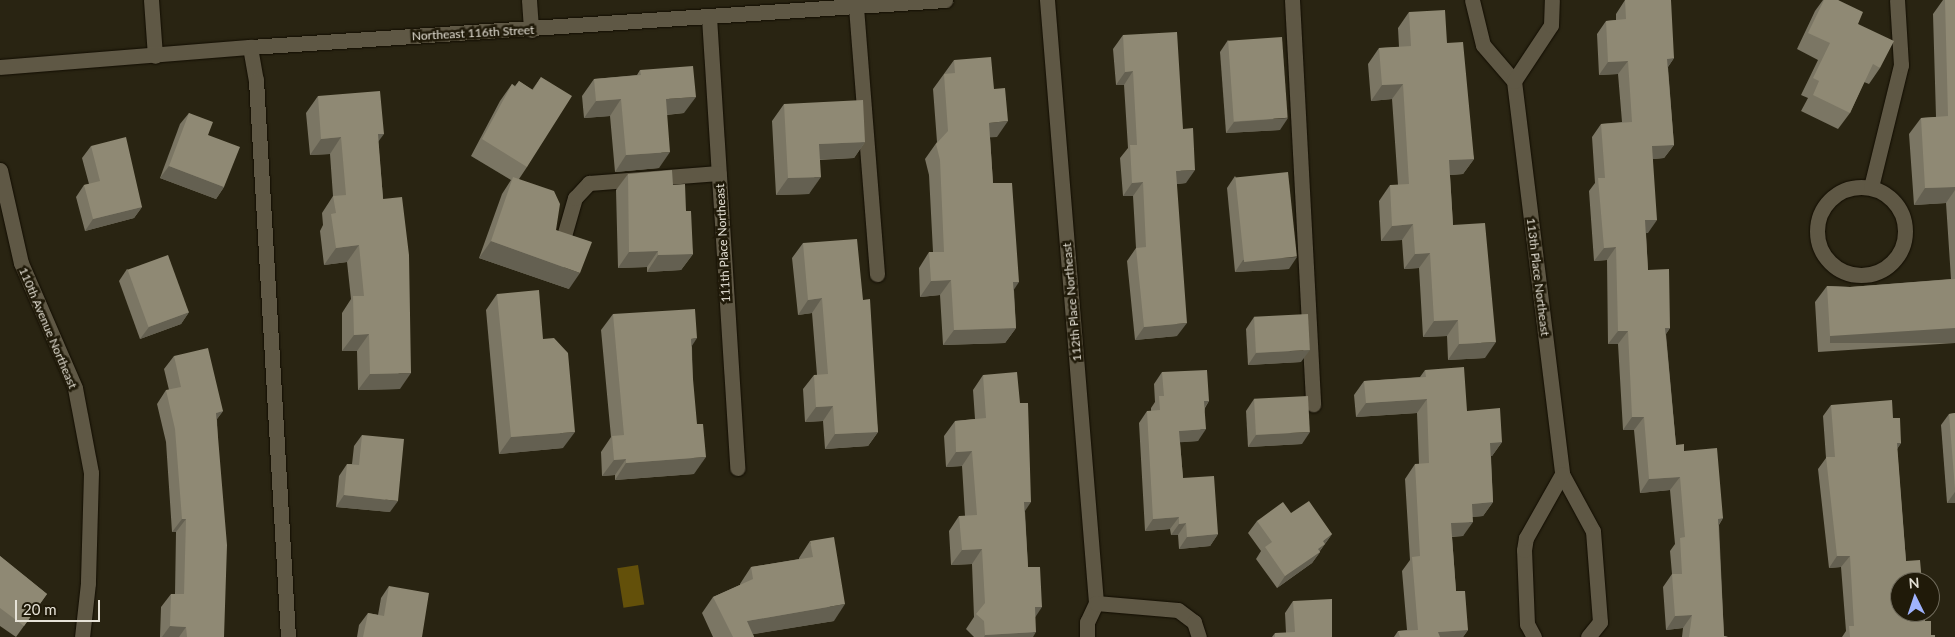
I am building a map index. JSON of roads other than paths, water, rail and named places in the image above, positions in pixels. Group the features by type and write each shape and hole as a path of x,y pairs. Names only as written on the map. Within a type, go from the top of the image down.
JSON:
{"street":[{"path":"151,0 154,56"},
{"path":"529,0 531,30"},
{"name":"Northeast 116th Street","path":"0,68 250,47 709,18 833,4 856,7 945,0"},
{"name":"112th Place Northeast","path":"1047,0 1096,603 1087,622 1087,637"},
{"path":"1292,0 1313,404"},
{"path":"1472,0 1483,45 1514,80 1551,25 1552,0"},
{"path":"1871,187 1901,65 1897,0"},
{"path":"856,7 877,274"},
{"name":"111th Place Northeast","path":"709,18 737,468"},
{"path":"250,47 256,89 288,637"},
{"name":"113th Place Northeast","path":"1514,80 1562,474 1593,531 1600,622 1588,637"},
{"name":"110th Avenue Northeast","path":"0,170 21,263 75,388 91,473 88,582 82,637"},
{"path":"564,236 575,198 589,183 719,173"},
{"path":"1871,187 1896,203 1903,216 1904,244 1897,257 1872,274 1844,272 1831,264 1816,239 1821,210 1842,190 1871,187"},
{"path":"1534,637 1527,624 1524,550 1526,538 1562,474"},
{"path":"1096,603 1178,610 1194,622 1199,637"}]}
